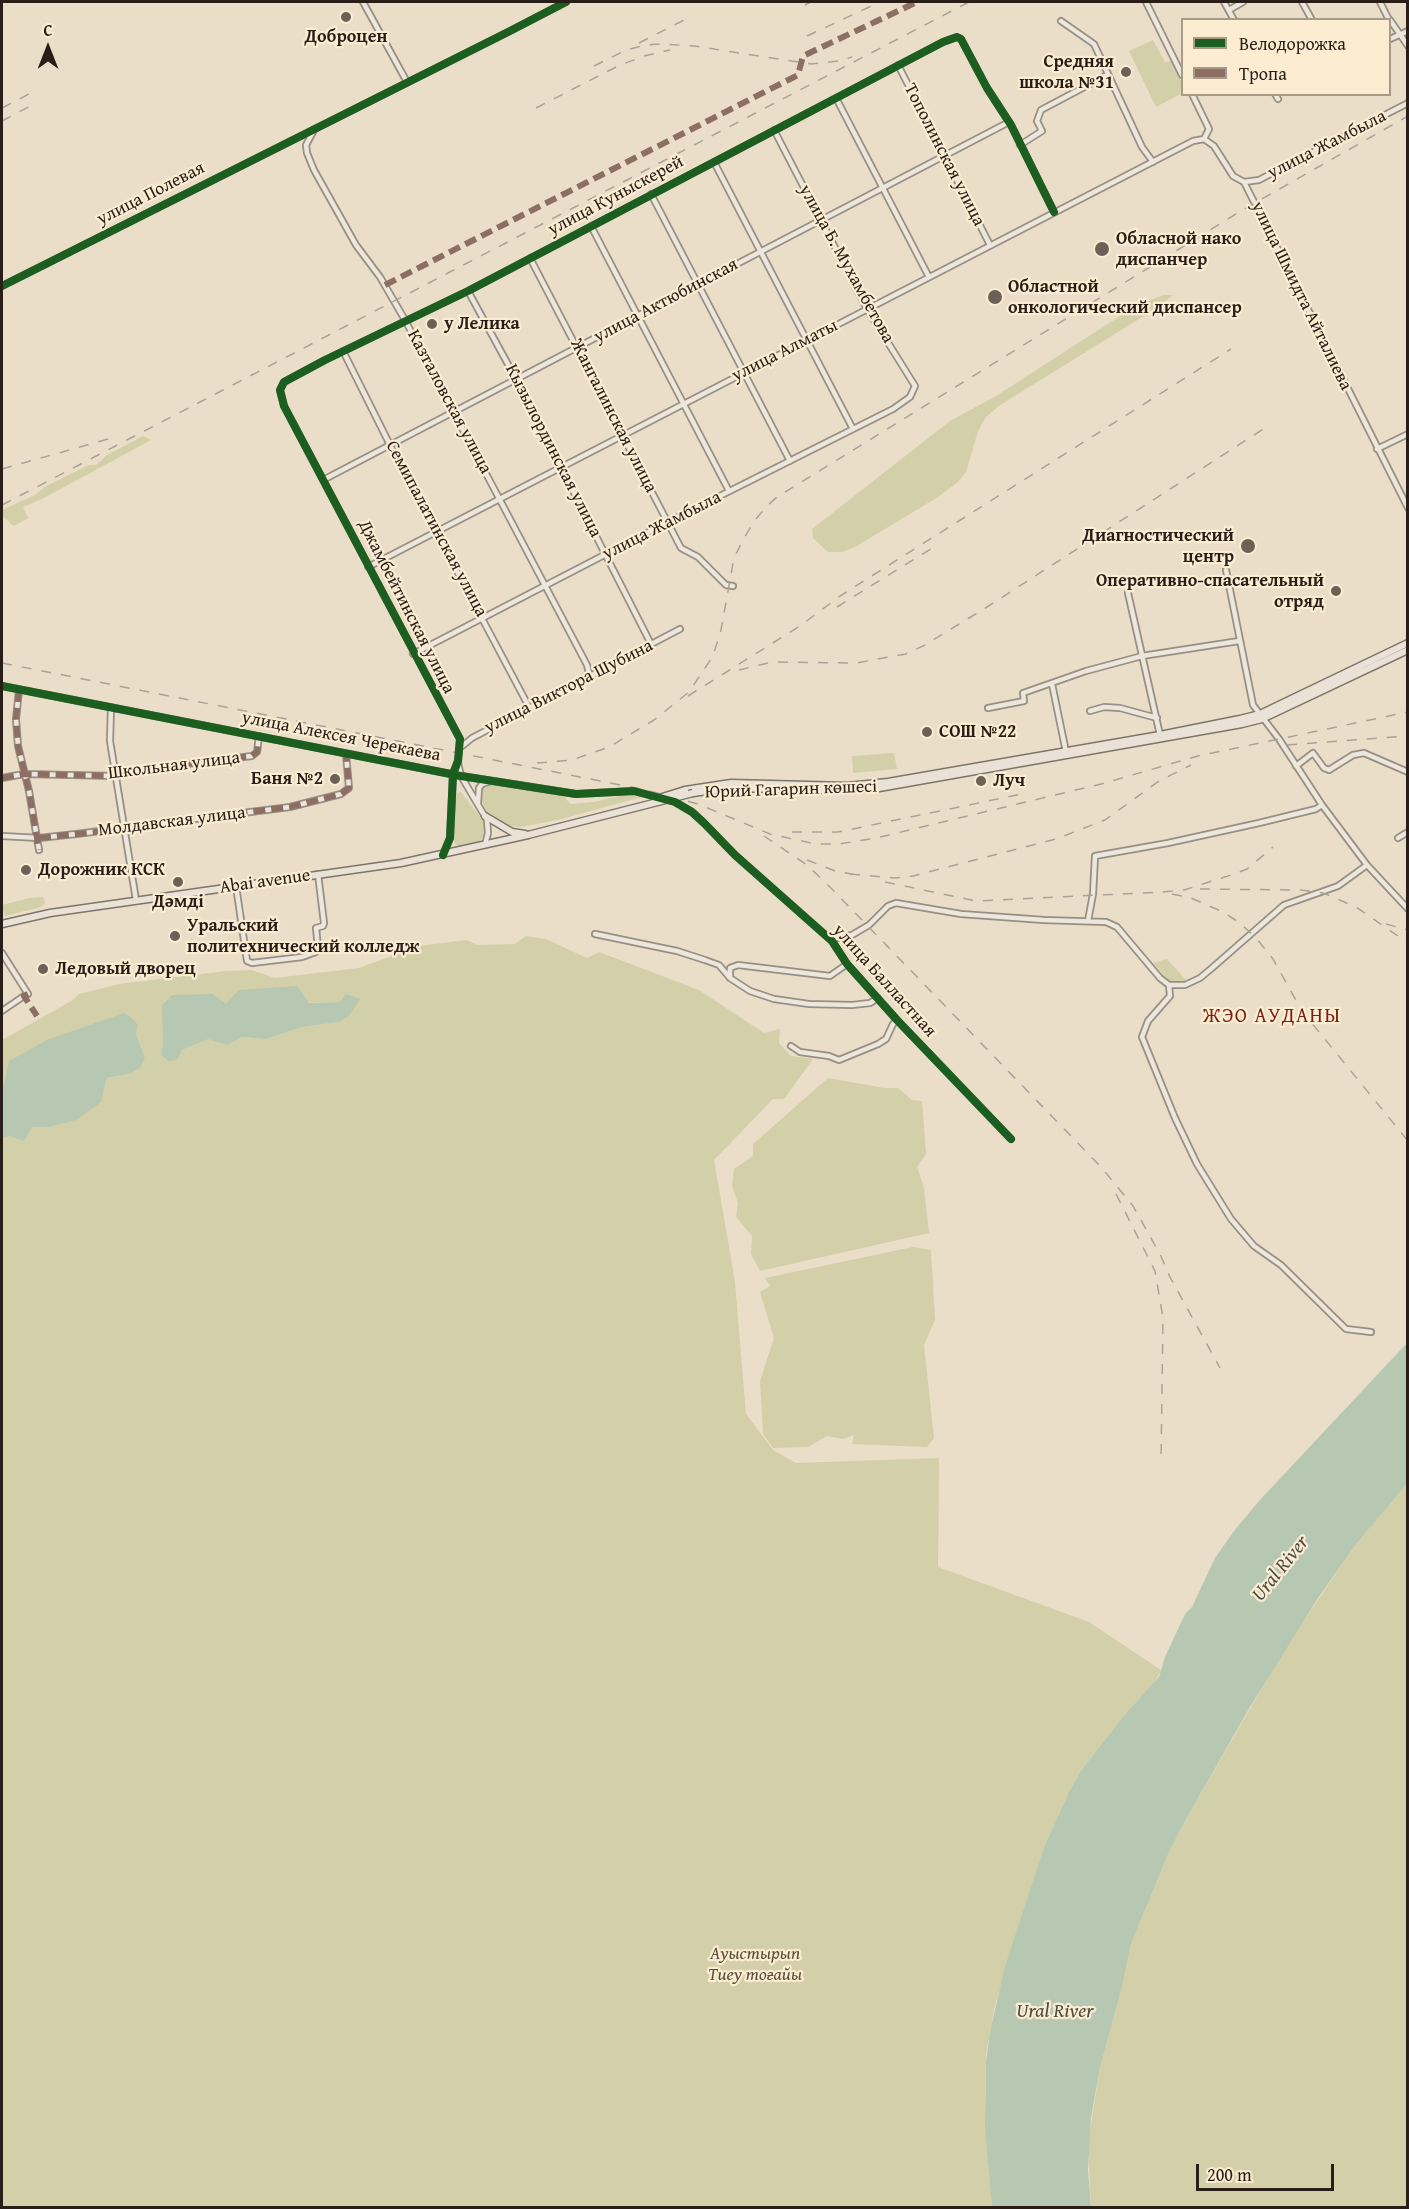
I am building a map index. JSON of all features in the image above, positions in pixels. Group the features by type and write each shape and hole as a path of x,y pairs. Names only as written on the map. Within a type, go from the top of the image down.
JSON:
{"main road":[{"name":"Юрий Гагарин көшесі","path":"528,835 685,790 730,783 863,785 1066,753 1261,716 1407,643"},
{"name":"Юрий Гагарин көшесі","path":"528,835 693,793 729,788 863,790 1261,716 1407,650"},
{"path":"485,816 512,832 528,835"},
{"name":"Abai avenue","path":"2,924 33,916 443,855 528,835"}],"street":[{"path":"363,2 407,82 566,2"},
{"path":"1146,2 1181,73"},
{"path":"1224,2 1233,18"},
{"path":"1229,10 1243,2"},
{"path":"1302,2 1311,18"},
{"path":"1380,2 1388,18"},
{"path":"1061,21 1094,44 1142,147 1153,162"},
{"path":"1391,23 1407,46"},
{"path":"1391,38 1407,31"},
{"name":"улица Куныскерей","path":"284,382 405,320 468,291 943,42 957,37 961,39 987,88 1009,122"},
{"name":"Тополинская улица","path":"898,65 990,245"},
{"path":"1020,145 1042,131 1037,120 1041,110 1107,75"},
{"name":"улица Полевая","path":"2,286 407,82"},
{"path":"1193,96 1209,129 1203,139"},
{"path":"836,98 929,277"},
{"name":"улица Жамбыла","path":"1244,182 1259,180 1407,103"},
{"path":"1009,122 1054,212"},
{"name":"улица Актюбинская","path":"323,480 1009,122"},
{"name":"Казталовская улица","path":"314,130 306,145 314,170 356,245 380,278 405,320 587,666 589,673 586,679"},
{"name":"улица Б. Мухамбетова","path":"774,130 867,309 915,386 910,397"},
{"name":"улица Алматы","path":"368,567 1054,212 1193,141 1203,139"},
{"name":"улица Шмидта Айталиева","path":"1203,139 1214,146 1233,176 1244,182 1407,508"},
{"path":"714,162 853,429"},
{"path":"651,194 790,461"},
{"path":"591,226 729,491"},
{"name":"Жангалинская улица","path":"530,258 681,548 698,557 726,585 733,586"},
{"name":"Кызылординская улица","path":"468,291 561,466 651,644"},
{"name":"Семипалатинская улица","path":"344,351 390,445 484,618 529,707"},
{"name":"Джамбейтинская улица","path":"284,382 280,386 281,399 456,732 460,748 453,774 450,838 443,855"},
{"name":"улица Жамбыла","path":"413,654 893,409 910,397"},
{"path":"1377,449 1407,434"},
{"path":"1226,570 1253,705 1367,866 1407,909"},
{"path":"1128,593 1161,735"},
{"name":"улица Виктора Шубина","path":"460,748 472,738 529,707 680,629"},
{"path":"988,708 1024,701 1023,693 1086,671 1142,656 1239,641"},
{"path":"1052,684 1066,753"},
{"name":"улица Алексея Черекаева","path":"2,686 461,776 576,794 634,791 675,802"},
{"path":"19,690 16,719 24,774 39,838 39,850"},
{"path":"111,707 110,741 136,900"},
{"path":"1090,711 1104,707 1120,708 1156,718"},
{"name":"Школьная улица","path":"2,778 24,774 116,776 252,756 257,752 258,736"},
{"path":"1296,766 1313,753 1324,768 1329,770 1353,755 1364,753 1407,772"},
{"name":"Молдавская улица","path":"2,836 39,838 290,807 341,794 349,788 346,754"},
{"path":"458,761 461,776 485,816 488,833 485,845"},
{"path":"478,806 479,788 482,784 492,780"},
{"name":"улица Балластная","path":"675,802 692,812 735,855 832,941 848,964 897,1020 1011,1139"},
{"path":"1088,921 1093,894 1095,856 1259,823 1316,809 1322,805"},
{"path":"1398,838 1407,832"},
{"path":"818,928 828,936 837,938 852,935 869,925 888,906 896,903 961,914 1106,922 1117,927 1160,978 1169,985 1176,986 1191,983 1212,968 1284,905 1338,886 1367,866"},
{"path":"236,886 247,962 302,957 316,952 318,948 316,928 323,926 324,922 318,874"},
{"path":"595,934 677,951 719,966 730,978 750,991 774,999 852,1005 870,1003 878,998"},
{"path":"2,952 26,995 2,1011"},
{"path":"730,978 730,969 738,965 830,976 848,964"},
{"path":"1169,985 1170,996 1148,1021 1142,1037 1175,1118 1197,1164 1231,1219 1254,1246 1281,1264 1346,1329 1371,1332"},
{"path":"791,1046 800,1052 829,1056 839,1060 886,1039 897,1020"}],"green space":[{"path":"1153,40 1165,62 1171,61 1181,81 1181,94 1156,107 1129,51"},
{"path":"1163,295 1173,295 1157,308 1000,405 986,417 978,431 966,472 958,482 938,497 855,547 842,552 828,552 813,538 812,529 950,421 996,396 1134,307"},
{"path":"143,436 151,440 23,507 28,518 14,526 2,516 2,510 35,495 46,486 89,465 96,465 107,455"},
{"path":"894,753 897,769 853,773 852,756"},
{"path":"491,784 564,796 570,804 594,802 627,794 642,797 558,820 520,827 509,826 487,812 482,802 482,789"},
{"path":"461,792 483,821 484,827 483,837 479,842 461,847 454,841 455,797"},
{"path":"43,897 45,903 41,907 5,916 2,905"},
{"name":"Ауыстырып Тиеу тоғайы","path":"526,936 546,939 587,958 599,952 699,990 764,1033 780,1029 779,1043 791,1056 813,1059 784,1099 773,1099 714,1160 735,1282 746,1414 773,1450 796,1463 939,1458 938,1567 1089,1622 1161,1670 1155,1683 1121,1719 1080,1772 1044,1847 1025,1905 995,2005 986,2054 985,2100 992,2207 2,2207 2,1139 32,1127 49,1127 101,1102 107,1078 129,1074 145,1058 136,1034 3,1091 2,1040 73,1000 79,994 119,984 251,970 275,978 359,968 419,946 466,940 477,945 515,944","holes":["340,1002 338,1022 303,1027 266,1039 242,1037 228,1045 208,1038 182,1050 161,1054 163,1042 226,1004"]},
{"path":"1167,959 1187,981 1170,982 1153,963"},
{"path":"828,1078 884,1088 898,1088 912,1100 922,1101 926,1154 917,1167 924,1188 929,1233 760,1271 751,1254 752,1236 736,1217 738,1203 732,1186 734,1169 753,1156 753,1144"},
{"path":"913,1247 931,1250 935,1320 924,1345 934,1438 927,1447 852,1444 854,1435 843,1439 827,1436 808,1447 773,1448 763,1434 760,1381 774,1338 760,1292 770,1286 765,1278"},
{"path":"1407,1484 1407,2207 1091,2208 1088,2143 1100,2068 1131,1944 1169,1852 1287,1645 1357,1543"}],"water":[{"path":"297,986 309,1003 340,1002 346,994 360,999 349,1016 338,1022 303,1027 266,1039 242,1037 228,1045 208,1039 182,1050 177,1060 168,1061 161,1054 162,1005 172,995 213,994 226,1004 239,990"},
{"path":"124,1013 138,1025 136,1034 145,1058 140,1068 129,1074 107,1078 101,1102 76,1120 49,1127 32,1127 24,1141 9,1136 2,1139 2,1090 9,1061 47,1040"},
{"name":"Ural River","path":"1407,1343 1407,1484 1357,1543 1318,1598 1250,1707 1169,1852 1131,1944 1100,2068 1091,2117 1088,2170 1091,2207 992,2207 985,2127 986,2062 990,2032 1004,1970 1044,1847 1069,1792 1080,1772 1121,1719 1159,1677 1165,1657 1185,1614 1192,1607 1215,1558 1234,1531 1259,1501"}],"railway":[{"path":"805,5 811,2"},
{"path":"807,36 880,2"},
{"path":"2,505 969,2"},
{"path":"639,43 690,17"},
{"path":"594,66 626,50 661,44 694,46 811,64 852,57"},
{"path":"536,108 618,66 644,56 670,50"},
{"path":"2,108 29,94"},
{"path":"2,121 34,104"},
{"path":"537,763 572,760 609,747 654,720 689,692 713,656 721,630 734,558 755,520 777,497 1239,212 1408,116"},
{"path":"688,696 800,626 840,596 1231,349"},
{"path":"739,670 772,662 856,663 906,654 987,607 1268,426"},
{"path":"2,469 108,439"},
{"path":"837,607 937,545"},
{"path":"2,663 646,790 698,804 770,834 816,844 839,844 876,838 1101,784 1198,756 1408,712"},
{"path":"1287,745 1408,736"},
{"path":"850,874 895,878 913,876 1056,839 1105,820 1159,781 1191,765"},
{"path":"792,832 838,832 1022,794"},
{"path":"764,836 807,865 829,886 1101,1167 1133,1206 1220,1368"},
{"path":"885,882 976,901 1162,892 1184,890 1247,869 1273,847"},
{"path":"807,860 835,871 858,875"},
{"path":"1200,889 1301,890 1323,893 1356,907 1408,943"},
{"path":"1172,894 1191,898 1223,912 1240,923 1257,939 1273,959 1302,1011 1408,1141"},
{"path":"1386,924 1408,930"},
{"path":"1116,1194 1155,1271 1163,1318 1161,1463"}],"marked path":[{"path":"385,285 798,75 803,56 917,2"},
{"path":"19,690 16,719 18,746 29,791 39,850"},
{"path":"2,778 24,774 115,776 252,756 257,752 259,736"},
{"path":"39,838 290,807 341,794 349,788 346,754"},
{"path":"28,994 24,996 37,1016"}],"cycle path":[{"path":"2,286 566,2"},
{"path":"443,855 450,838 453,774 458,761 460,739 284,406 280,390 284,382 468,291 943,42 957,37 961,39 987,88 1011,125 1054,212"},
{"path":"2,686 461,776 576,794 634,791 675,802 692,812 735,855 832,941 847,964 897,1020 1011,1139"}],"place":[{"name":"Доброцен","path":"346,17"},
{"name":"Средняя школа №31","path":"1126,72"},
{"name":"Обласной нако диспанчер","path":"1102,249"},
{"name":"Областной онкологический диспансер","path":"995,297"},
{"name":"у Лелика","path":"432,324"},
{"name":"Диагностический центр","path":"1248,546"},
{"name":"Оперативно-спасательный отряд","path":"1336,591"},
{"name":"СОШ №22","path":"927,732"},
{"name":"Баня №2","path":"335,779"},
{"name":"Луч","path":"981,781"},
{"name":"Дорожник КСК","path":"26,870"},
{"name":"Дəмді","path":"178,882"},
{"name":"Уральский политехнический колледж","path":"175,936"},
{"name":"Ледовый дворец","path":"43,969"}],"district":[{"name":"ЖЭО АУДАНЫ","path":"1272,1017"}]}
